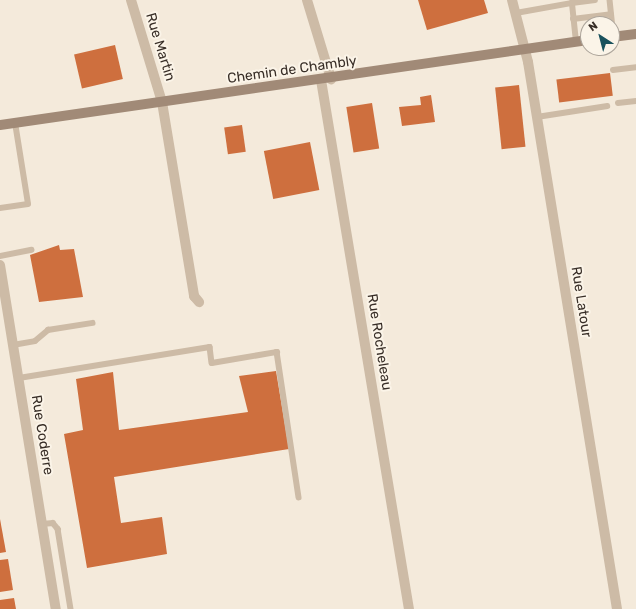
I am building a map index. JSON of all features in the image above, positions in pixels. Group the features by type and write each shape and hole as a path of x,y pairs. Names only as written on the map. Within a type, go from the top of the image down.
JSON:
{"street":[{"name":"Rue Martin","path":"131,0 162,102 194,296 199,302"},
{"name":"Rue Rocheleau","path":"307,0 326,80 409,609"},
{"name":"Rue Latour","path":"512,0 525,50 537,117 617,609"},
{"path":"620,36 636,34"},
{"name":"Chemin de Chambly","path":"0,125 326,80 580,41"},
{"name":"Rue Coderre","path":"0,265 56,609"}],"lane":[{"path":"516,13 595,0"},
{"path":"573,19 611,14 610,0"},
{"path":"572,3 576,42"},
{"path":"613,70 636,67"},
{"path":"618,103 636,101"},
{"path":"537,117 607,106"},
{"path":"0,208 28,204 16,123"},
{"path":"0,256 31,250"},
{"path":"13,344 36,341 48,330 92,323"},
{"path":"19,378 210,348 212,363 277,352 299,497"},
{"path":"42,524 52,523 58,529 71,609"}],"building":[{"path":"418,0 484,0 488,13 427,30"},
{"path":"115,45 123,79 82,89 74,54"},
{"path":"610,73 613,96 559,102 556,80"},
{"path":"519,85 525,147 502,149 495,88"},
{"path":"431,95 435,122 402,126 399,107 421,105 420,97"},
{"path":"372,103 379,148 354,153 346,107"},
{"path":"242,125 246,152 228,154 224,128"},
{"path":"310,142 319,190 273,199 264,151"},
{"path":"59,245 60,250 74,249 83,297 39,302 30,255"},
{"path":"276,371 289,449 114,477 121,523 162,517 167,554 87,568 64,434 83,430 76,379 113,372 119,430 248,412 239,376"},
{"path":"0,519 6,552 0,553"},
{"path":"8,559 13,590 0,592 0,560"},
{"path":"14,598 16,609 0,609 0,600"}]}
